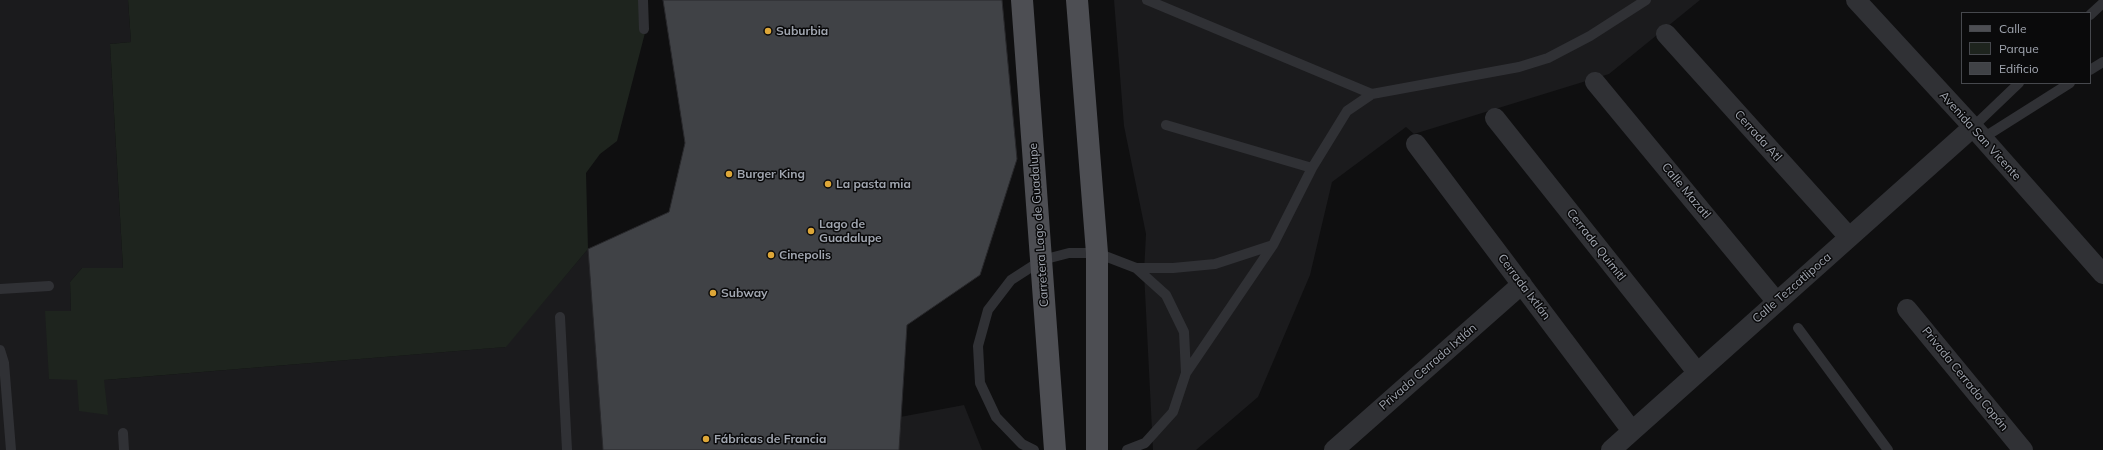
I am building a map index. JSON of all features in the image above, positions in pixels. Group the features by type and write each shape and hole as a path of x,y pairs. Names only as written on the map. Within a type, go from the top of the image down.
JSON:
{"main road":[{"name":"Carretera Lago de Guadalupe","path":"1022,0 1055,450"},
{"path":"1077,0 1097,254 1097,450"}],"street":[{"name":"Avenida San Vicente","path":"1856,0 1978,133 2103,274"},
{"name":"Cerrada Atl","path":"1666,34 1849,237"},
{"name":"Calle Mazatl","path":"1595,82 1776,301"},
{"name":"Cerrada Quimitl","path":"1496,118 1697,372"},
{"name":"Calle Tezcatlipoca","path":"1611,450 1849,237 1978,133"},
{"name":"Cerrada Ixtlán","path":"1416,144 1632,431"},
{"name":"Privada Cerrada Ixtlán","path":"1334,450 1522,284"},
{"name":"Privada Cerrada Copán","path":"1907,309 2023,450"}],"lane":[{"path":"643,0 644,29"},
{"path":"1147,0 1372,94"},
{"path":"1127,450 1145,443 1173,412 1186,373 1273,245 1312,168 1347,111 1372,94 1519,67 1548,58 1590,36 1646,0"},
{"path":"2091,14 2103,3"},
{"path":"2091,69 2103,62"},
{"path":"1978,133 2018,84"},
{"path":"1978,133 2068,84"},
{"path":"1166,125 1312,168"},
{"path":"1034,450 1022,447 996,417 980,383 978,346 988,310 1011,280 1042,260 1069,253 1097,254 1136,268 1173,268 1215,264 1273,245"},
{"path":"1136,268 1166,295 1184,332 1186,373"},
{"path":"0,289 49,286"},
{"path":"560,317 568,450"},
{"path":"1798,328 1888,450"},
{"path":"0,350 4,363 11,450"},
{"path":"123,432 124,450"}],"shaded area":[{"path":"0,0 128,0 131,42 110,44 123,268 82,268 70,282 71,311 45,311 104,380 505,347 588,249 603,450 0,450"},
{"path":"1114,0 1700,0 1609,74 1414,134 1406,127 1332,182 1310,275 1258,397 1196,450 1153,450 1144,272 1146,234 1124,126"},
{"path":"964,405 982,450 899,450 900,417"}],"green space":[{"path":"128,0 645,0 646,29 617,141 600,154 586,173 588,249 506,347 104,380 108,415 79,411 77,380 49,379 45,311 71,311 70,282 82,268 123,268 110,44 131,42"}],"building":[{"name":"Lago de Guadalupe","path":"663,0 1002,0 1017,159 980,275 907,325 899,450 603,450 588,249 669,212 685,143"}],"place":[{"name":"Suburbia","path":"768,31"},
{"name":"Burger King","path":"729,174"},
{"name":"La pasta mia","path":"828,184"},
{"name":"Lago de Guadalupe","path":"811,231"},
{"name":"Cinepolis","path":"771,255"},
{"name":"Subway","path":"713,293"},
{"name":"Fábricas de Francia","path":"706,439"}]}
